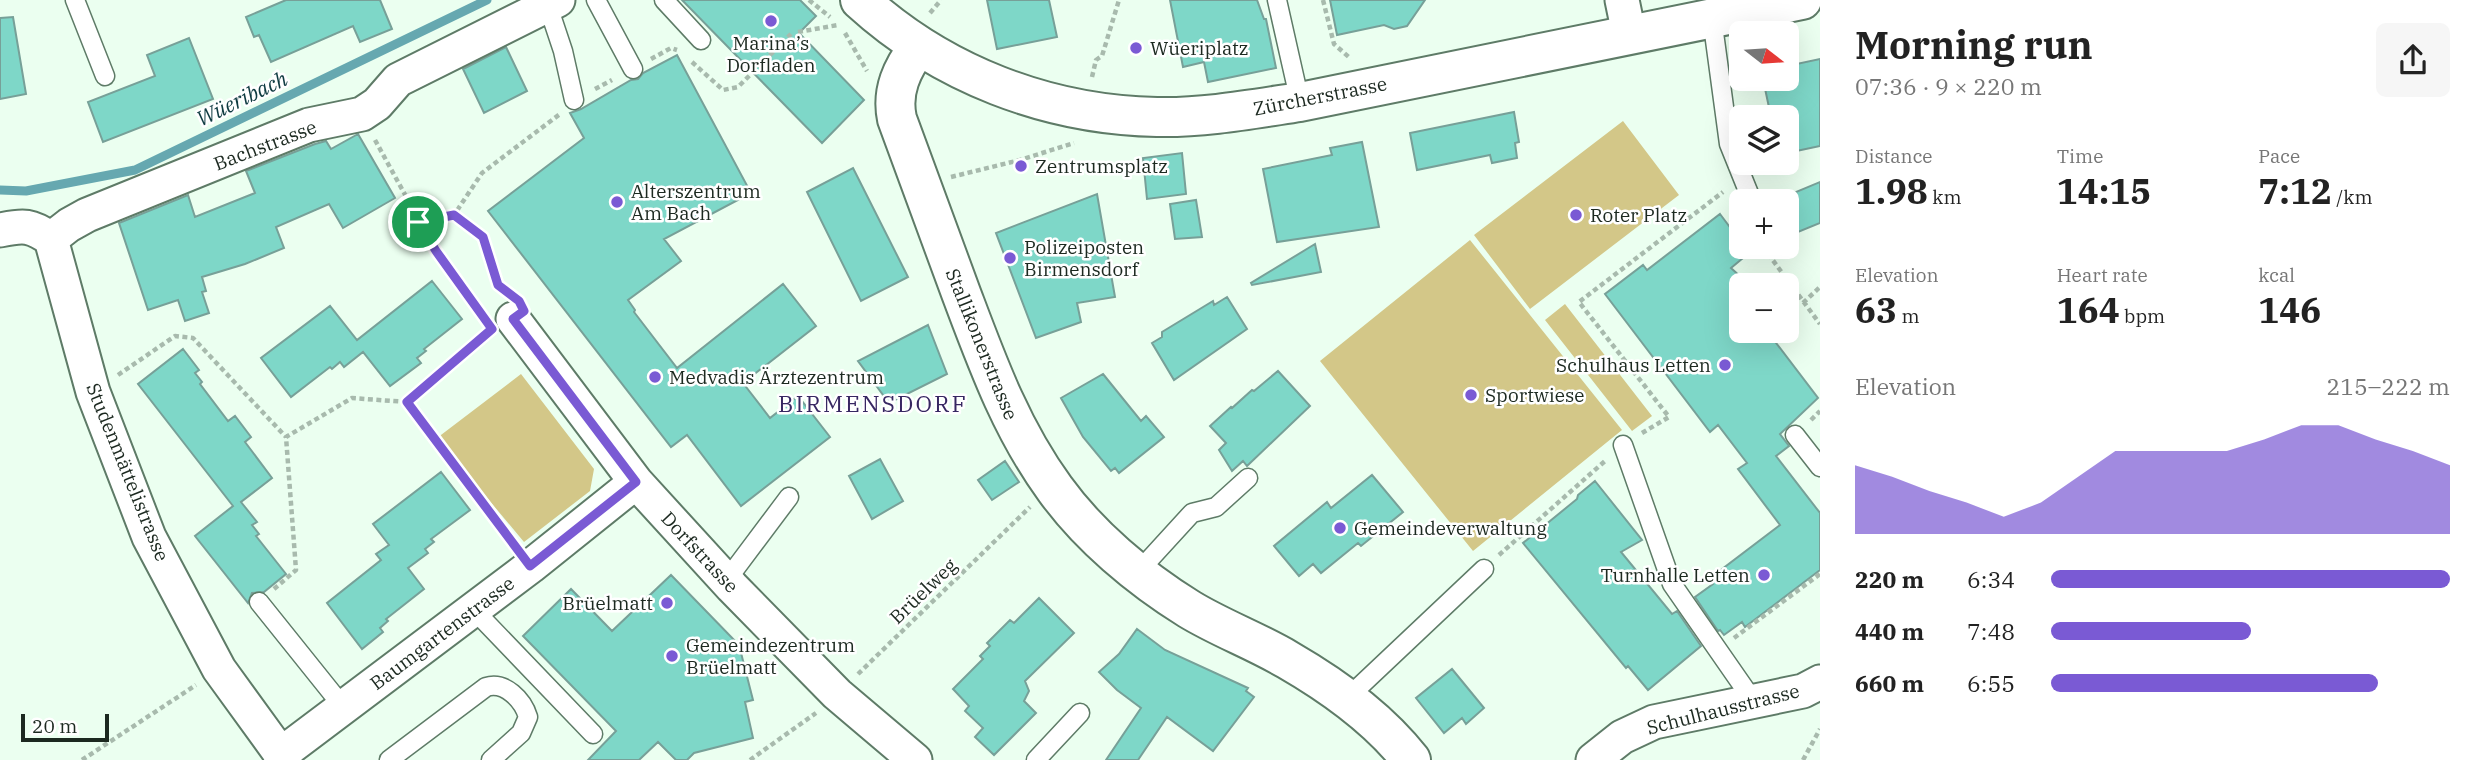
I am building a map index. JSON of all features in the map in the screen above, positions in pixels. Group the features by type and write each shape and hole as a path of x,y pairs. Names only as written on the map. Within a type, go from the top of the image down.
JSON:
{"main road":[{"name":"Zürcherstrasse","path":"860,0 896,31 923,31 964,71 1014,92 1057,106 1085,111 1169,117 1230,113 1300,102 1625,17 1712,18 1802,0"},
{"name":"Stallikonerstrasse","path":"923,31 895,91 895,112 994,382 1014,424 1055,489 1093,533 1138,572 1189,609 1288,661 1348,701 1399,744 1411,760"}],"street":[{"name":"Bachstrasse","path":"51,239 87,215 309,125 362,114 377,104 398,80 551,2"},
{"path":"0,230 20,226 35,228 51,239"},
{"name":"Studenmättelistrasse","path":"51,239 93,392 149,537 219,669 282,757"},
{"name":"Dorfstrasse","path":"502,324 636,482 726,581 837,694 915,760"},
{"name":"Baumgartenstrasse","path":"282,757 636,482"},
{"name":"Schulhausstrasse","path":"1593,760 1622,737 1654,722 1802,691 1820,682"}],"lane":[{"path":"75,0 105,76"},
{"path":"596,0 633,69"},
{"path":"664,0 701,40"},
{"path":"1277,0 1300,102"},
{"path":"551,2 574,100"},
{"path":"1712,18 1729,145 1747,189"},
{"path":"1795,435 1820,467"},
{"path":"1623,445 1672,584 1754,702"},
{"path":"1138,572 1192,513 1216,507 1248,478"},
{"path":"726,581 789,497"},
{"path":"1348,701 1360,686 1484,569"},
{"path":"260,602 344,708"},
{"path":"472,608 593,734"},
{"path":"389,760 486,687 500,685 508,689 525,708 528,717 521,733 491,760"},
{"path":"1036,760 1080,713"}],"path":[{"path":"809,0 841,24 871,79"},
{"path":"923,31 941,0"},
{"path":"940,179 1020,160 1081,141 1096,60 1102,56 1119,0"},
{"path":"1323,0 1334,44 1354,62 1359,88"},
{"path":"692,62 723,90 738,87 791,34"},
{"path":"418,222 454,215 482,173 552,122 574,100 671,48 682,52"},
{"path":"362,114 436,251 502,324"},
{"path":"1484,569 1623,445 1670,416 1579,302 1723,192"},
{"path":"286,437 352,398 407,402 502,324 524,311 519,301 498,285 483,237 454,215"},
{"path":"1772,259 1820,324"},
{"path":"1803,303 1820,287"},
{"path":"93,392 175,336 193,338 286,437 296,570 260,602"},
{"path":"407,402 530,566"},
{"name":"Brüelweg","path":"837,694 1036,502"},
{"path":"1717,651 1820,574"},
{"path":"82,760 205,679"},
{"path":"750,760 808,720"},
{"path":"1803,760 1820,729"}],"shaded area":[{"name":"Roter Platz","path":"1623,121 1679,195 1530,309 1474,235"},
{"name":"Sportwiese","path":"1470,240 1622,430 1473,551 1320,361"},
{"path":"1565,304 1652,416 1632,431 1545,320"},
{"path":"521,374 594,469 590,491 524,542 437,438"}],"building":[{"path":"286,0 380,0 392,29 360,42 353,26 271,62 259,35 254,37 246,17"},
{"path":"682,0 800,0 816,16 799,33 864,100 822,143"},
{"path":"987,0 1049,0 1057,37 997,49"},
{"path":"1170,0 1257,0 1266,19 1276,68 1208,82 1204,62 1183,67"},
{"path":"1330,0 1425,0 1407,26 1394,29 1384,25 1337,35"},
{"path":"13,17 26,94 0,99 0,18"},
{"path":"189,38 213,99 103,142 88,102 155,76 147,55"},
{"path":"506,47 527,91 484,113 463,69"},
{"name":"Alterszentrum Am Bach","path":"677,55 751,193 664,239 681,261 628,300 634,312 677,368 783,284 816,326 743,383 770,418 798,396 830,437 741,506 687,435 671,447 488,211 584,138 570,113 631,80 638,79 643,73"},
{"path":"1820,59 1820,146 1799,150 1799,105 1768,105 1766,91 1799,91 1799,63"},
{"path":"1514,112 1519,142 1515,143 1517,158 1492,163 1490,155 1417,170 1410,133"},
{"path":"358,134 395,198 343,228 329,204 276,227 284,248 202,277 206,291 202,292 209,313 185,321 178,300 148,310 119,223 188,195 195,217 255,193 246,171 326,141 331,149"},
{"path":"1362,142 1379,227 1277,242 1263,169 1332,155 1330,148"},
{"path":"1182,153 1186,194 1147,199 1143,158"},
{"path":"853,168 908,277 861,301 807,192"},
{"path":"1820,182 1820,223 1799,232 1799,191"},
{"path":"1097,194 1115,297 1077,303 1081,322 1036,338 996,233"},
{"path":"1196,200 1202,237 1175,239 1170,204"},
{"name":"Schulhaus Letten","path":"1720,214 1729,226 1729,259 1742,259 1731,268 1736,273 1729,273 1729,343 1776,343 1818,398 1780,434 1789,446 1776,456 1820,513 1820,570 1745,627 1742,622 1724,635 1718,631 1695,597 1713,584 1709,579 1780,525 1738,469 1747,463 1718,425 1710,432 1605,294 1643,265 1647,270"},
{"path":"1315,244 1321,272 1252,285 1251,283"},
{"path":"432,281 462,319 424,349 426,351 417,358 421,363 390,386 363,352 344,367 340,362 332,369 330,367 291,397 261,358 330,306 357,340"},
{"path":"1227,297 1247,329 1174,380 1152,343 1162,337 1162,332 1213,301 1214,305"},
{"path":"928,325 947,374 889,403 858,361"},
{"path":"183,349 199,370 195,373 202,382 200,384 228,421 235,416 251,437 245,442 272,478 241,502 257,522 252,525 259,534 256,536 286,574 264,592 252,593 248,603 195,536 233,506 138,384"},
{"path":"1278,371 1310,406 1247,466 1243,461 1232,471 1219,450 1226,443 1210,426"},
{"path":"1103,374 1141,421 1146,416 1164,437 1119,473 1115,468 1111,471 1083,437 1061,398"},
{"path":"880,459 903,501 872,519 849,476"},
{"path":"1005,461 1019,482 992,500 978,480"},
{"path":"441,472 470,510 431,539 434,542 425,549 428,553 408,568 424,589 386,619 388,621 380,628 383,632 362,649 327,603 381,560 376,554 389,545 373,524"},
{"name":"Gemeindeverwaltung","path":"1372,475 1403,512 1361,546 1358,543 1321,573 1313,564 1299,576 1274,546 1327,502 1331,508"},
{"path":"1595,481 1642,540 1621,552 1672,614 1677,611 1701,646 1648,690 1628,666 1626,668 1523,543"},
{"name":"Gemeindezentrum Brüelmatt","path":"671,575 739,645 753,700 745,702 753,738 694,753 687,760 676,760 658,742 639,760 588,760 616,731 523,636 571,589 612,631"},
{"path":"1039,598 1074,633 1025,681 1029,691 1024,701 1036,713 994,755 975,737 983,728 965,711 969,706 953,689 983,659 980,656 990,646 987,643 1010,620 1014,623"},
{"path":"1137,629 1165,650 1248,688 1246,691 1254,697 1213,751 1167,717 1138,760 1106,760 1141,708 1099,672 1119,654"},
{"path":"1452,669 1484,708 1466,724 1462,718 1444,733 1416,698"}],"waterway":[{"name":"Wüeribach","path":"0,190 26,191 135,170 487,0"}],"place":[{"name":"Marina’s Dorfladen","path":"771,21"},
{"name":"Wüeriplatz","path":"1136,48"},
{"name":"Zentrumsplatz","path":"1021,166"},
{"name":"Alterszentrum Am Bach","path":"617,202"},
{"name":"Roter Platz","path":"1576,215"},
{"name":"Polizeiposten Birmensdorf","path":"1010,258"},
{"name":"Schulhaus Letten","path":"1725,365"},
{"name":"Medvadis Ärztezentrum","path":"655,377"},
{"name":"Sportwiese","path":"1471,395"},
{"name":"Gemeindeverwaltung","path":"1340,528"},
{"name":"Turnhalle Letten","path":"1764,575"},
{"name":"Brüelmatt","path":"667,603"},
{"name":"Gemeindezentrum Brüelmatt","path":"672,656"}],"district":[{"name":"BIRMENSDORF","path":"873,404"}],"route":[{"path":"454,215 483,237 498,285 519,301 524,311 513,319 636,482 530,566 407,402 492,329 418,222 454,215"}]}
